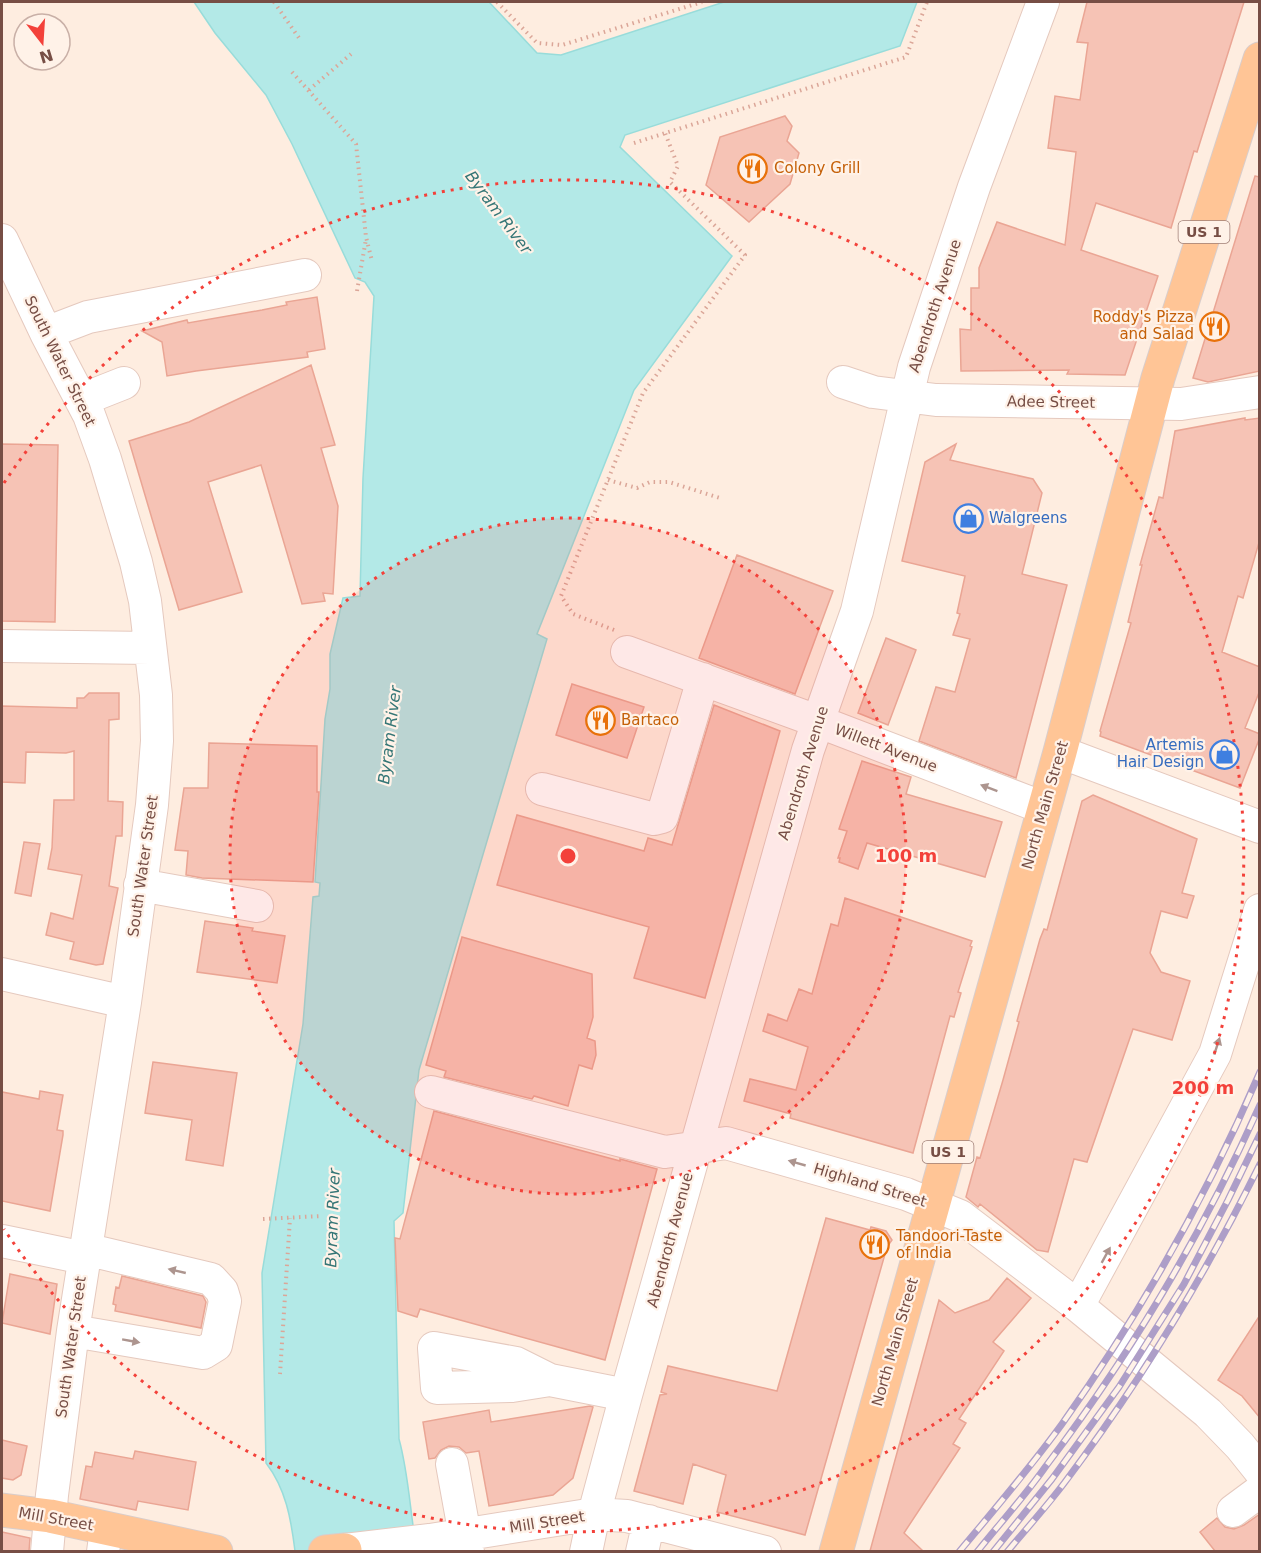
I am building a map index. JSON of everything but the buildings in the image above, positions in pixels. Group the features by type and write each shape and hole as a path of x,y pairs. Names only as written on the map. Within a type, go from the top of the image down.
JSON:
{"main road":[{"name":"North Main Street","path":"836,1551 1060,752 1150,405 1260,59"},
{"name":"Mill Street","path":"2,1510 50,1516 105,1540 216,1551"}],"street":[{"name":"Abendroth Avenue","path":"586,1551 626,1395 817,721 857,611 914,367 974,187 1043,2"},
{"name":"South Water Street","path":"2,240 81,400 105,459 136,562 145,601 156,695 157,741 152,805 125,1002 73,1331 47,1551"},
{"path":"46,333 88,317 305,275"},
{"name":"Adee Street","path":"843,382 873,392 936,400 1150,405 1193,403 1260,392"},
{"path":"81,400 124,383"},
{"name":"Willett Avenue","path":"625,643 704,680 1044,808"},
{"path":"2,646 150,648"},
{"path":"542,789 654,819 662,817 704,680"},
{"path":"1060,752 1260,827"},
{"path":"140,885 257,906"},
{"path":"1078,1306 1215,1054 1260,910"},
{"path":"2,974 125,1002"},
{"name":"Highland Street","path":"431,1092 665,1152 726,1143 906,1194 960,1216 1078,1306 1208,1413 1260,1471"},
{"path":"2,1241 84,1253 211,1279 222,1291 225,1301 216,1345 203,1353 73,1331"},
{"path":"550,1380 626,1395"},
{"path":"452,1464 467,1543"},
{"path":"1233,1511 1260,1491"},
{"name":"Mill Street","path":"335,1550 430,1540 467,1543 594,1514 627,1516 765,1551"},
{"path":"642,1551 649,1521"}],"path":[{"path":"274,2 299,38"},
{"path":"498,2 537,43 562,45 702,2"},
{"path":"634,143 906,57 927,2"},
{"path":"309,90 351,54"},
{"path":"292,72 356,144 366,237 372,261"},
{"path":"625,643 573,614 561,596 643,393 745,255 670,182 678,166 665,133"},
{"path":"357,291 366,237"},
{"path":"608,480 638,488 650,482 669,482 720,498"},
{"path":"263,1219 322,1216"},
{"path":"280,1374 290,1218"}],"water":[{"name":"Byram River","path":"194,2 489,2 537,53 561,55 724,2 917,2 900,46 625,135 620,147 732,256 634,390 537,634 547,639 419,1070 403,1213 394,1221 399,1439 417,1551 295,1551 283,1494 266,1463 262,1273 303,1024 313,897 319,896 320,883 315,882 325,719 330,689 330,654 343,598 360,596 363,478 374,296 365,282 355,278 292,144 266,95 215,33"}],"railway":[{"path":"959,1552 1062,1424 1145,1297 1195,1209 1260,1072"},
{"path":"977,1552 1038,1477 1136,1337 1214,1200 1260,1105"},
{"path":"993,1552 1052,1479 1119,1387 1184,1284 1260,1134"},
{"path":"1007,1552 1065,1482 1145,1367 1217,1247 1260,1164"}],"place":[{"name":"Colony Grill","path":"753,168"},
{"name":"Roddy's Pizza and Salad","path":"1215,326"},
{"name":"Walgreens","path":"968,518"},
{"name":"Bartaco","path":"600,720"},
{"name":"Artemis Hair Design","path":"1225,754"},
{"name":"Tandoori-Taste of India","path":"875,1245"}]}
